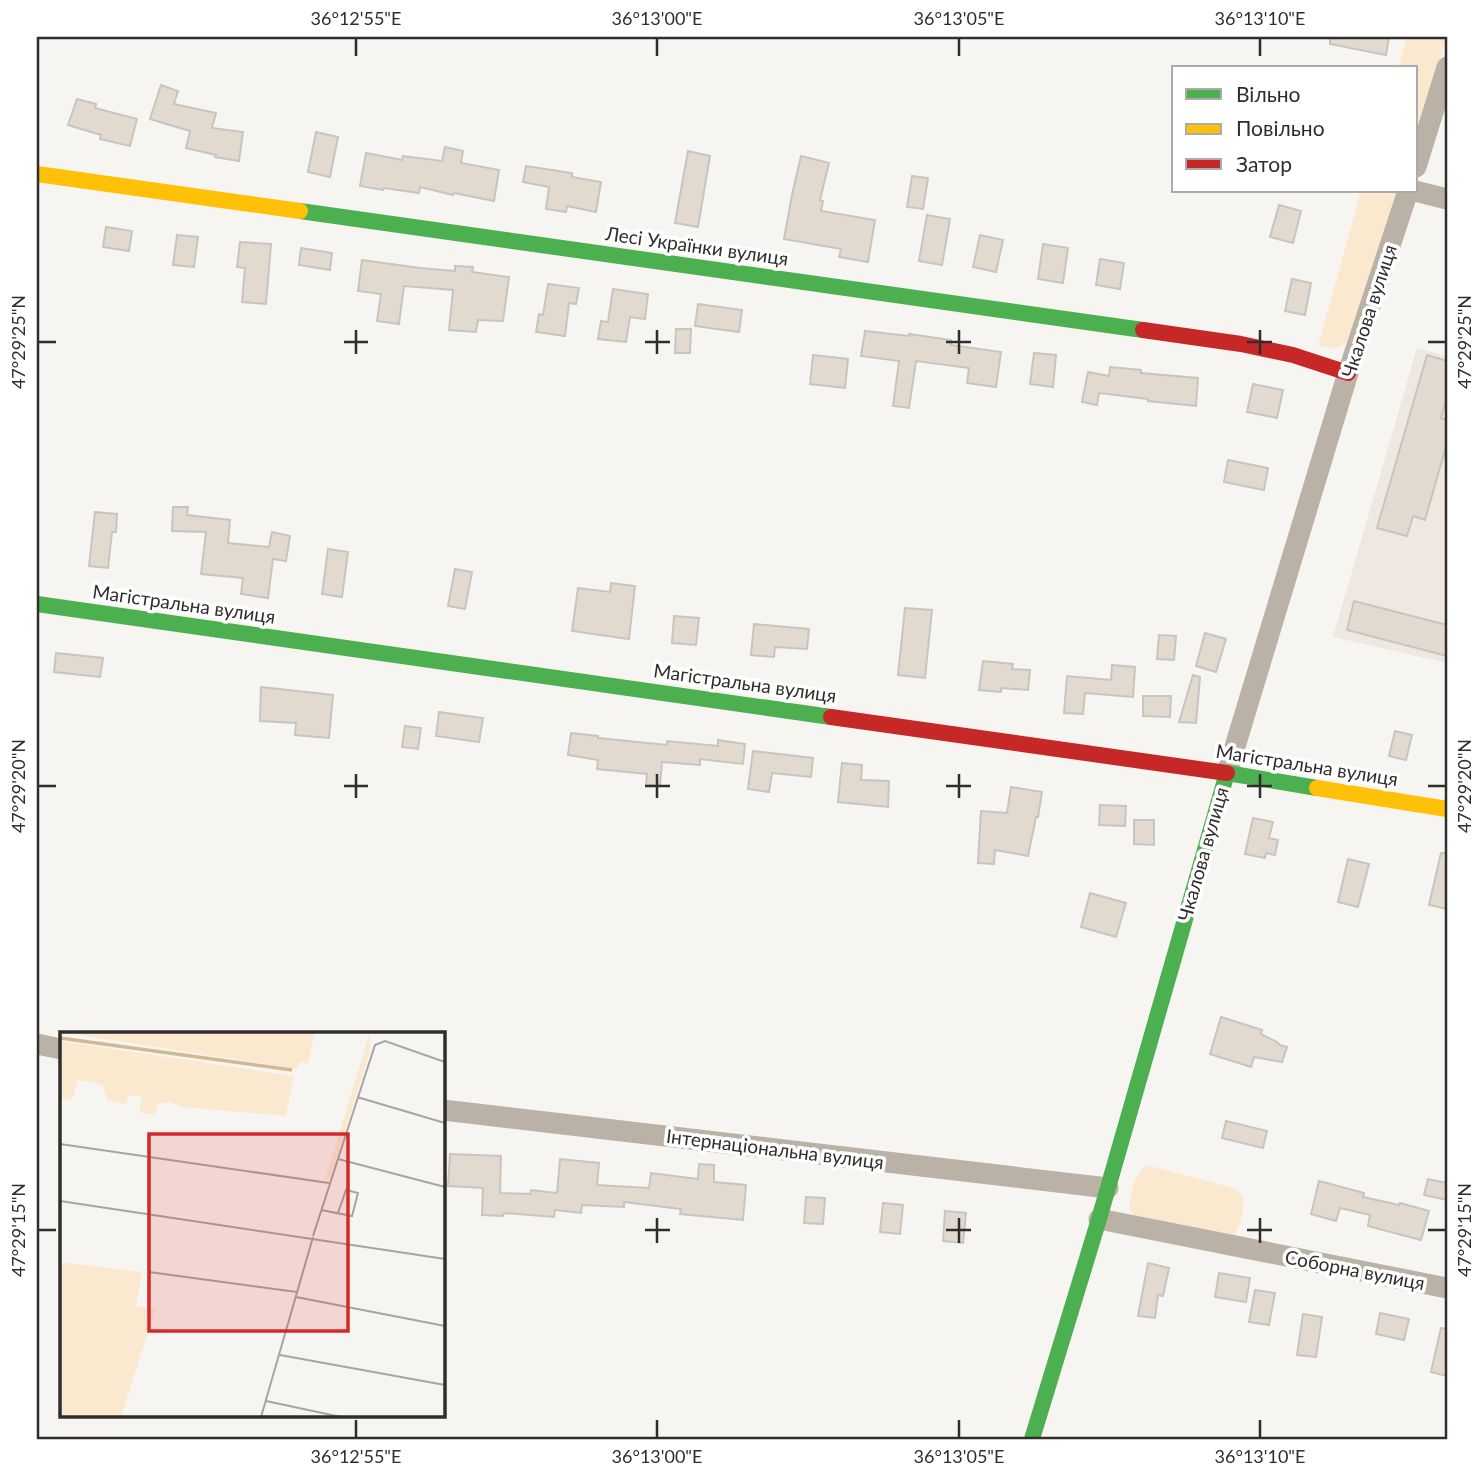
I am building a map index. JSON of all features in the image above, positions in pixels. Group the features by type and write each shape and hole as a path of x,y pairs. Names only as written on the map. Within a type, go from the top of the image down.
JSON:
{"main road":[{"name":"Лесі Українки вулиця","path":"37,174 1227,342 1293,355 1348,373"},
{"name":"Магістральна вулиця","path":"37,604 1227,773 1447,810"},
{"name":"Чкалова вулиця","path":"1032,1439 1099,1219 1227,773"}],"street":[{"path":"1418,161 1447,68"},
{"name":"Чкалова вулиця","path":"1227,773 1348,373 1408,192"},
{"path":"1418,192 1447,199"},
{"path":"37,1044 60,1048"},
{"name":"Інтернаціональна вулиця","path":"444,1110 1108,1188"},
{"name":"Соборна вулиця","path":"1099,1219 1447,1288"}],"shaded area":[{"path":"1407,37 1447,37 1418,130 1418,66 1399,66"},
{"path":"1361,192 1398,192 1352,338 1344,345 1336,347 1318,346"},
{"path":"1417,348 1447,356 1447,663 1333,637"},
{"path":"1147,1165 1233,1188 1239,1193 1243,1200 1242,1211 1238,1229 1233,1237 1137,1217 1130,1211 1130,1199 1139,1174"}],"building":[{"path":"1330,37 1389,37 1386,55 1330,44"},
{"path":"161,85 178,91 174,104 216,113 212,128 243,132 239,161 186,148 190,131 150,119"},
{"path":"77,99 96,104 95,108 137,119 130,146 100,139 101,135 68,125"},
{"path":"316,132 338,137 330,177 308,172"},
{"path":"445,147 463,151 461,163 499,170 494,201 420,187 419,193 360,186 366,153 402,160 403,156 442,161"},
{"path":"688,151 710,156 698,227 675,223"},
{"path":"801,156 829,163 820,200 823,201 821,211 875,220 868,262 839,257 841,249 784,239"},
{"path":"526,166 572,173 572,177 601,182 596,212 567,206 566,212 546,209 549,187 523,182"},
{"path":"912,176 928,178 923,209 907,207"},
{"path":"1279,205 1301,211 1293,243 1270,237"},
{"path":"927,215 950,219 942,265 919,261"},
{"path":"106,227 132,231 129,251 103,247"},
{"path":"177,235 198,237 194,267 173,265"},
{"path":"980,235 1003,240 996,272 973,267"},
{"path":"240,242 271,244 266,304 242,302 245,268 237,267"},
{"path":"1043,244 1068,248 1063,283 1038,279"},
{"path":"301,248 332,253 330,270 299,265"},
{"path":"1100,259 1124,263 1120,289 1096,285"},
{"path":"362,260 455,271 455,266 473,267 472,272 509,277 503,321 478,320 476,332 449,330 453,290 404,286 399,324 377,321 381,294 358,291"},
{"path":"1292,279 1311,283 1305,315 1285,311"},
{"path":"548,284 579,288 576,304 569,303 565,336 536,332 539,314 543,315"},
{"path":"613,289 648,294 645,319 630,317 626,342 598,339 601,321 608,322"},
{"path":"698,304 742,310 739,332 695,326"},
{"path":"676,329 691,329 690,353 675,353"},
{"path":"865,331 951,340 951,345 1001,352 996,387 967,383 969,368 916,361 909,408 893,406 899,361 861,356"},
{"path":"1034,353 1056,355 1053,387 1030,384"},
{"path":"813,355 848,359 845,388 810,384"},
{"path":"1427,355 1447,361 1447,397 1441,418 1447,420 1447,443 1425,520 1413,516 1407,536 1377,528"},
{"path":"1110,367 1141,370 1141,373 1198,378 1196,406 1099,393 1097,405 1082,402 1088,372 1109,376"},
{"path":"1253,384 1283,390 1277,418 1247,412"},
{"path":"1228,460 1268,468 1264,490 1224,482"},
{"path":"173,507 188,507 187,515 230,520 228,543 269,547 272,532 290,536 286,561 273,559 268,598 241,594 243,578 201,574 206,532 172,531"},
{"path":"95,512 117,514 108,568 89,566"},
{"path":"328,549 348,552 342,597 322,594"},
{"path":"455,569 472,572 465,609 448,606"},
{"path":"611,583 635,586 629,639 572,631 578,588 610,592"},
{"path":"1354,601 1447,625 1447,656 1347,630"},
{"path":"905,608 932,610 925,678 898,675"},
{"path":"674,616 699,618 696,645 672,643"},
{"path":"754,624 809,629 807,649 775,647 774,657 751,655"},
{"path":"1205,633 1226,639 1216,672 1196,666"},
{"path":"1159,635 1176,636 1174,660 1157,659"},
{"path":"56,653 103,658 100,677 54,672"},
{"path":"983,661 1013,664 1012,669 1030,670 1028,690 979,690"},
{"path":"1112,665 1135,667 1133,697 1085,693 1083,714 1064,713 1067,676 1111,680"},
{"path":"1193,675 1200,677 1196,723 1179,722"},
{"path":"261,687 333,695 329,738 295,735 296,723 260,721"},
{"path":"1143,696 1171,696 1170,717 1143,716"},
{"path":"439,712 483,718 479,742 436,736"},
{"path":"405,726 421,728 418,749 402,747"},
{"path":"1395,731 1412,735 1406,760 1389,756"},
{"path":"571,733 667,745 667,741 718,746 718,740 745,744 743,764 700,759 700,765 662,762 660,786 646,785 647,774 597,769 598,760 568,755"},
{"path":"753,751 813,758 811,777 772,773 769,792 748,789"},
{"path":"842,763 862,765 861,780 889,781 888,807 838,802"},
{"path":"1011,787 1042,792 1028,856 995,850 994,864 978,863 981,811 1007,813"},
{"path":"1100,805 1126,806 1125,826 1099,825"},
{"path":"1253,818 1273,822 1269,838 1278,840 1275,855 1266,853 1265,858 1245,854"},
{"path":"1134,820 1154,820 1154,845 1134,844"},
{"path":"1441,853 1447,853 1447,909 1429,905"},
{"path":"1348,859 1369,864 1358,907 1338,902"},
{"path":"1090,893 1126,903 1116,937 1081,927"},
{"path":"1221,1017 1262,1030 1261,1034 1287,1047 1282,1062 1254,1057 1251,1067 1210,1054"},
{"path":"1226,1121 1267,1131 1263,1148 1222,1138"},
{"path":"450,1154 501,1156 500,1193 530,1194 531,1190 557,1193 560,1159 599,1163 597,1185 649,1188 651,1173 698,1179 699,1164 714,1165 714,1182 746,1185 743,1220 680,1214 681,1209 624,1202 624,1207 582,1205 581,1213 555,1210 554,1217 504,1213 503,1216 482,1215 483,1188 448,1186"},
{"path":"1428,1179 1447,1183 1447,1200 1424,1195"},
{"path":"1319,1181 1364,1193 1363,1197 1429,1211 1421,1240 1368,1226 1370,1215 1340,1208 1336,1221 1311,1214"},
{"path":"806,1197 825,1198 823,1224 804,1223"},
{"path":"883,1203 903,1205 900,1234 880,1232"},
{"path":"945,1211 966,1213 963,1243 943,1241"},
{"path":"1148,1263 1169,1268 1163,1296 1158,1295 1155,1318 1138,1316"},
{"path":"1219,1273 1250,1278 1246,1302 1215,1297"},
{"path":"1255,1290 1275,1293 1269,1325 1249,1322"},
{"path":"1380,1313 1409,1319 1404,1340 1376,1334"},
{"path":"1303,1314 1322,1317 1316,1357 1297,1355"},
{"path":"1441,1328 1447,1329 1447,1376 1431,1372"}],"traffic: fast":[{"path":"300,211 1143,330"},
{"path":"37,604 831,717"},
{"path":"1032,1439 1099,1219 1227,773 1317,788"}],"traffic: slow":[{"path":"37,174 300,211"},
{"path":"1317,788 1447,809"}],"traffic: jam":[{"path":"1143,330 1241,344 1293,355 1348,373"},
{"path":"831,717 1227,773"}]}
